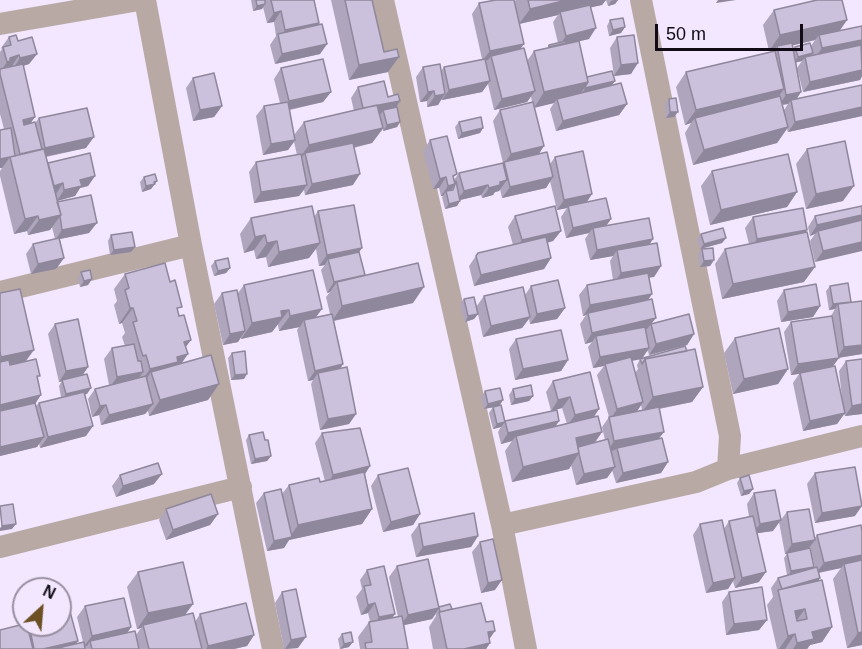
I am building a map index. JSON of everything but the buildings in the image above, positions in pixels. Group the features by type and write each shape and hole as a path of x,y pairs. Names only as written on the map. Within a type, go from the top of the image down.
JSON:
{"street":[{"path":"0,24 139,0"},
{"path":"145,0 191,245 273,649"},
{"path":"383,0 502,525 526,649"},
{"path":"641,0 730,436 728,469"},
{"path":"0,292 191,245"},
{"path":"502,525 696,482 728,469 862,436"},
{"path":"0,548 241,487"}]}
